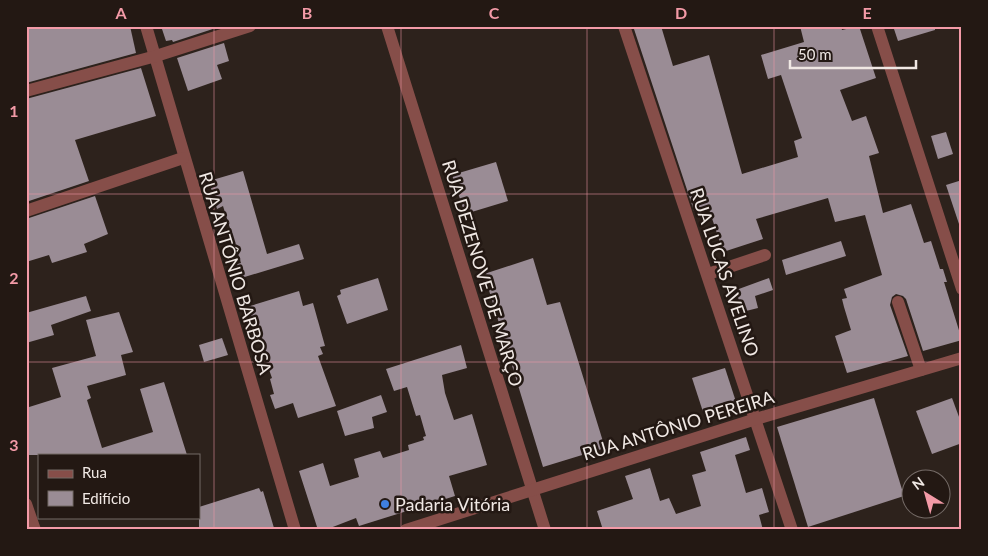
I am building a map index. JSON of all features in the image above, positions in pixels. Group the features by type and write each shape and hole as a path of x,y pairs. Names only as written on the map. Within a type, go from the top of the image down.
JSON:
{"street":[{"name":"RUA ANTÔNIO BARBOSA","path":"146,26 295,530"},
{"path":"26,91 156,56 250,26"},
{"name":"RUA DEZENOVE DE MARÇO","path":"387,26 545,530"},
{"name":"RUA LUCAS AVELINO","path":"624,26 792,530"},
{"path":"877,26 962,289"},
{"path":"26,211 184,158"},
{"path":"708,274 765,255"},
{"path":"898,302 921,370"},
{"name":"RUA ANTÔNIO PEREIRA","path":"406,530 756,419 962,358"},
{"path":"26,504 35,530"}],"building":[{"path":"26,26 130,26 136,53 26,83"},
{"path":"161,26 219,27 173,42 172,40 166,41"},
{"path":"633,26 661,26 673,66 709,55 742,174 798,157 794,141 802,138 781,75 768,79 761,55 804,42 800,26 841,26 842,30 859,26 876,78 840,90 852,121 866,116 879,153 869,156 883,213 911,204 924,243 931,241 940,269 943,269 947,282 944,282 962,340 923,351 906,299 896,294 892,297 890,305 908,356 847,373 835,336 851,330 842,299 847,298 844,289 882,275 865,215 835,222 828,198 756,219 763,239 723,252 708,206 694,211"},
{"path":"902,26 935,26 935,30 898,41 894,29"},
{"path":"224,43 229,61 217,65 222,79 188,91 177,58"},
{"path":"141,68 156,116 75,140 89,181 26,202 26,99"},
{"path":"946,132 953,154 938,159 931,136"},
{"path":"496,162 508,201 465,214 452,175"},
{"path":"243,171 267,254 299,244 304,259 238,279 234,265 241,263 223,206 217,209 209,181"},
{"path":"962,180 962,224 959,224 946,185"},
{"path":"95,196 108,234 84,244 87,252 52,263 49,255 26,262 26,219"},
{"path":"841,241 846,256 786,275 782,260"},
{"path":"533,258 547,305 560,302 605,448 543,467 484,274"},
{"path":"378,278 388,310 347,324 337,296 341,294 340,290"},
{"path":"769,278 773,290 755,296 758,308 742,312 736,290"},
{"path":"299,291 303,306 313,303 325,346 320,347 323,354 318,356 336,406 298,418 293,403 275,409 270,395 274,394 270,379 272,378 247,307"},
{"path":"86,296 91,311 51,325 54,335 26,343 26,313"},
{"path":"119,312 133,352 121,355 126,375 87,386 91,398 87,400 102,448 153,432 140,389 164,382 187,454 28,455 26,408 61,397 52,368 96,356 86,320"},
{"path":"222,338 228,355 204,362 199,345"},
{"path":"461,345 467,368 442,375 445,393 454,420 472,414 487,465 449,476 455,496 359,526 356,518 325,530 318,530 299,471 323,463 330,486 359,477 354,459 380,451 383,458 409,450 408,445 424,440 423,437 426,436 420,415 416,416 407,387 394,391 386,369"},
{"path":"725,368 738,408 705,418 692,378"},
{"path":"381,395 387,412 372,417 374,428 345,436 337,411"},
{"path":"874,398 900,483 900,497 808,527 777,427"},
{"path":"952,398 962,425 962,443 932,454 916,411"},
{"path":"746,437 750,450 735,455 746,493 762,488 769,512 759,515 763,530 603,530 597,511 633,499 625,476 650,468 660,501 669,498 676,514 701,506 692,475 706,471 700,452"},
{"path":"259,488 261,492 263,491 274,528 267,530 199,530 200,507"}],"place":[{"name":"Padaria Vitória","path":"385,504"}]}
